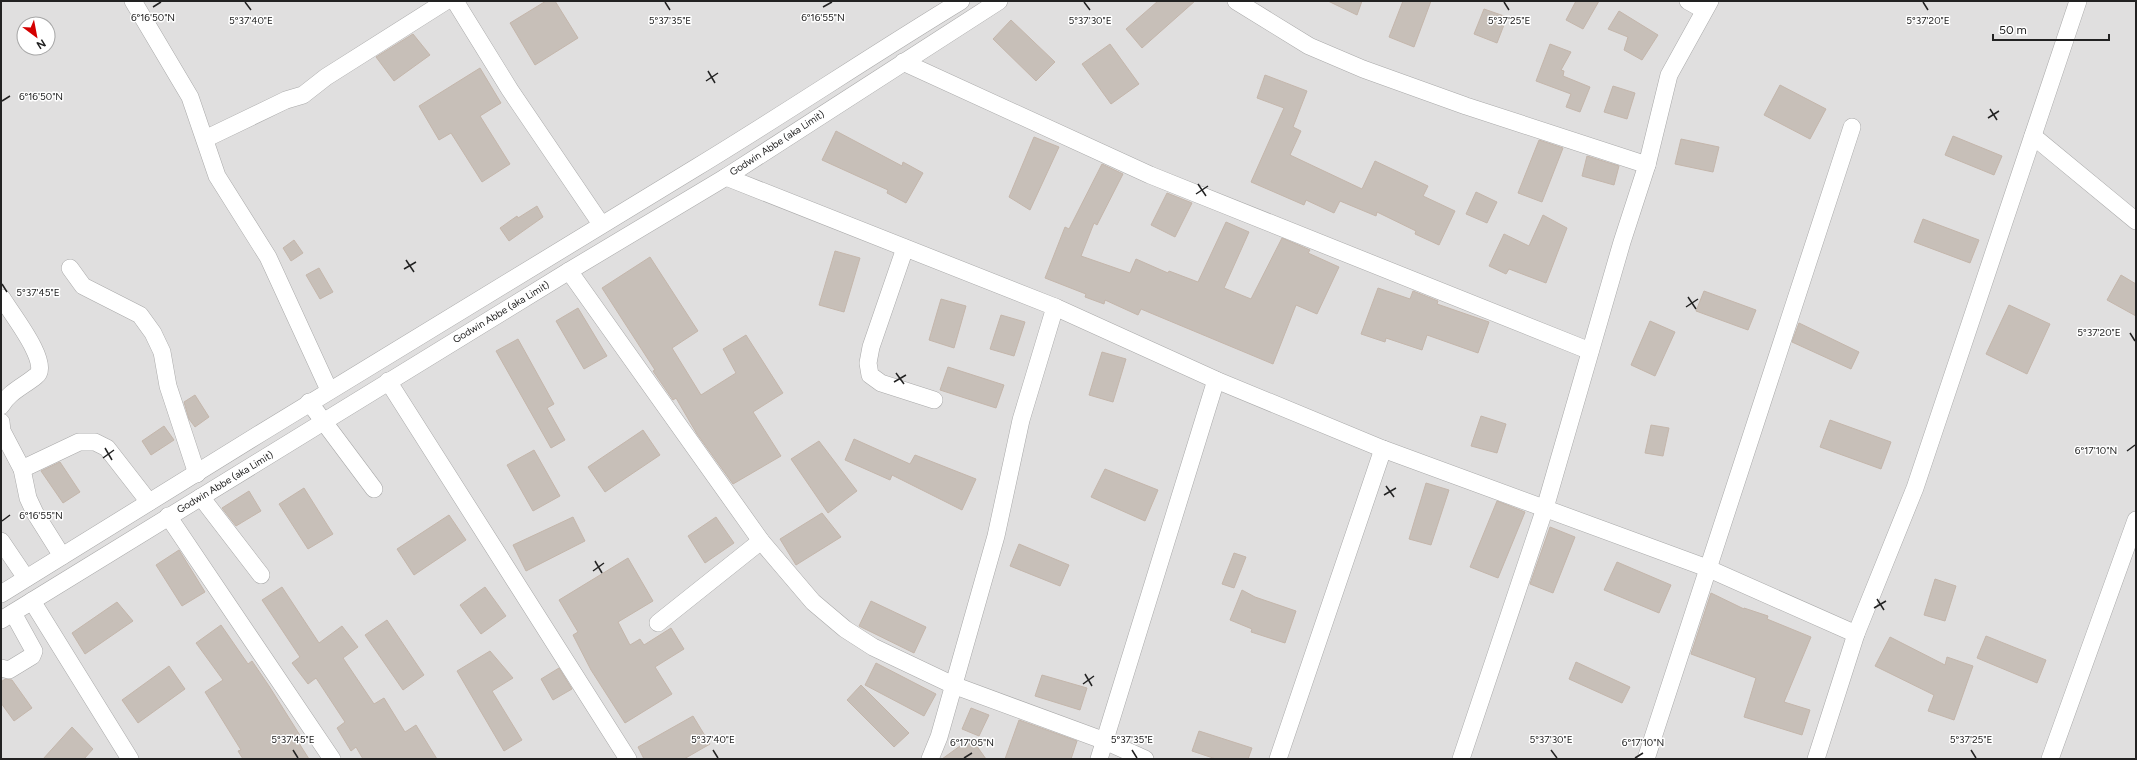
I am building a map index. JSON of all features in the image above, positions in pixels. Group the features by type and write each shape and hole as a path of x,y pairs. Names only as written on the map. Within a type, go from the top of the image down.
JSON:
{"street":[{"path":"133,1 190,97 218,176 268,257 329,390"},
{"path":"205,140 286,100 303,95 326,77 446,1"},
{"path":"455,1 510,90 601,224"},
{"name":"Godwin Abbe (aka Limit)","path":"7,617 388,381 726,177 762,152 965,21 999,1"},
{"path":"1236,1 1310,46 1363,69 1466,106 1647,165"},
{"path":"1461,759 1545,508 1590,351 1647,165 1669,75 1707,5 1688,1"},
{"path":"1816,759 1856,634 1915,488 2078,1"},
{"path":"1,594 197,474 309,402 750,134 956,2 965,21"},
{"path":"903,62 1150,175 1590,351"},
{"path":"1646,759 1852,127"},
{"path":"750,134 762,152"},
{"path":"2033,136 2136,221"},
{"path":"726,177 1055,307 1216,380 1383,449 1707,568 1856,634"},
{"path":"905,248 872,347 868,363 870,375 881,383 934,400"},
{"path":"70,268 83,286 140,315 153,333 162,352 168,386 197,474"},
{"path":"568,271 761,541 813,602 844,629 873,647 953,684 1106,742 1145,759"},
{"path":"2,298 39,357 41,369 37,375 3,399"},
{"path":"930,759 939,737 996,536 1021,420 1055,307"},
{"path":"1099,759 1106,742 1216,380"},
{"path":"388,381 628,759"},
{"path":"309,402 374,489"},
{"path":"1,422 2,430 22,469 28,498 35,513 62,556"},
{"path":"22,469 78,442 95,442 107,448 149,502"},
{"path":"1278,759 1383,449"},
{"path":"200,497 261,575"},
{"path":"168,516 332,759"},
{"path":"2050,759 2136,520"},
{"path":"1,541 26,578"},
{"path":"658,623 761,541"},
{"path":"32,601 130,759"},
{"path":"1,668 9,670 32,656 34,651 7,617"}],"shaded area":[{"path":"1,1 2136,1 2136,759 1,759"}],"building":[{"path":"546,1 555,1 578,38 535,65 510,23"},
{"path":"1158,1 1195,1 1142,48 1126,29"},
{"path":"1328,1 1362,1 1357,15"},
{"path":"1403,1 1431,1 1414,47 1389,37"},
{"path":"1576,1 1599,1 1583,29 1566,20"},
{"path":"1484,9 1507,17 1497,43 1474,34"},
{"path":"1619,11 1658,35 1642,60 1624,50 1628,37 1608,29"},
{"path":"1011,20 1055,62 1036,81 993,39"},
{"path":"413,34 430,55 394,81 376,57"},
{"path":"1110,44 1139,84 1111,104 1082,64"},
{"path":"1550,44 1571,52 1561,70 1564,71 1563,76 1590,87 1580,112 1566,107 1571,94 1536,81"},
{"path":"480,68 501,103 480,116 510,164 482,182 451,133 439,140 419,106"},
{"path":"1265,75 1307,91 1293,127 1301,131 1290,155 1362,189 1375,161 1428,186 1423,196 1455,211 1439,245 1415,234 1416,231 1377,212 1376,216 1340,201 1334,213 1306,200 1304,205 1251,182 1284,108 1257,98"},
{"path":"1780,85 1826,109 1810,139 1764,115"},
{"path":"1613,86 1635,93 1627,119 1604,112"},
{"path":"836,131 902,166 903,162 923,173 906,203 887,193 888,190 822,160"},
{"path":"1953,136 2002,156 1994,175 1945,155"},
{"path":"1034,137 1059,147 1030,210 1009,197"},
{"path":"1681,139 1719,147 1713,172 1675,164"},
{"path":"1539,140 1563,148 1542,202 1518,193"},
{"path":"1587,156 1619,166 1614,185 1582,176"},
{"path":"1102,164 1123,174 1097,225 1094,223 1081,256 1130,273 1136,259 1168,273 1169,271 1198,282 1226,222 1249,232 1224,288 1251,299 1282,238 1310,250 1308,253 1339,267 1317,314 1296,305 1273,364 1141,309 1138,315 1105,300 1104,304 1085,297 1086,294 1045,278 1065,227 1069,229"},
{"path":"1476,192 1497,202 1487,223 1466,214"},
{"path":"1167,193 1192,203 1175,237 1151,225"},
{"path":"537,206 543,217 509,241 500,228 517,216 518,218"},
{"path":"1543,215 1567,228 1546,283 1509,269 1506,274 1489,266 1504,234 1529,246"},
{"path":"1923,219 1979,240 1970,263 1914,242"},
{"path":"294,240 303,253 291,261 283,248"},
{"path":"835,251 860,258 844,312 819,305"},
{"path":"650,257 698,331 672,348 701,395 736,373 723,349 746,335 783,393 753,412 781,456 733,484 697,434 676,398 673,400 653,371 655,370 602,288"},
{"path":"319,268 333,292 320,299 306,275"},
{"path":"2121,275 2136,284 2136,316 2107,300"},
{"path":"1378,288 1410,299 1413,291 1438,301 1437,304 1489,322 1478,353 1427,335 1422,350 1386,338 1385,342 1361,334"},
{"path":"1704,291 1756,310 1748,330 1696,311"},
{"path":"941,299 966,306 954,348 929,340"},
{"path":"2009,305 2050,324 2027,374 1986,354"},
{"path":"578,308 607,356 584,369 556,321"},
{"path":"1001,315 1025,322 1014,356 990,349"},
{"path":"1650,321 1675,332 1655,376 1631,365"},
{"path":"1799,323 1859,352 1851,369 1792,342"},
{"path":"518,339 554,404 547,408 565,440 551,448 496,351"},
{"path":"1102,352 1126,359 1113,402 1089,395"},
{"path":"948,367 1004,385 996,408 940,390"},
{"path":"195,395 209,417 195,427 189,419 184,402"},
{"path":"1481,416 1506,424 1497,453 1471,446"},
{"path":"1830,420 1891,442 1881,469 1820,447"},
{"path":"1651,425 1669,428 1663,456 1645,453"},
{"path":"164,426 174,440 151,455 142,441"},
{"path":"643,430 660,455 605,492 588,467"},
{"path":"854,439 910,464 915,455 976,479 962,510 892,475 890,480 845,460"},
{"path":"819,441 857,491 828,513 791,459"},
{"path":"534,450 560,496 533,511 507,465"},
{"path":"60,462 80,492 63,503 41,471"},
{"path":"1105,469 1158,490 1145,521 1091,497"},
{"path":"1426,483 1449,490 1431,545 1409,539"},
{"path":"304,488 333,534 308,549 279,504"},
{"path":"249,491 261,511 236,526 222,508"},
{"path":"1497,501 1525,512 1498,578 1470,567"},
{"path":"822,513 841,537 796,565 780,539"},
{"path":"449,515 466,540 414,575 397,549"},
{"path":"573,517 585,541 526,571 513,545"},
{"path":"716,517 734,543 705,563 688,536"},
{"path":"1550,527 1575,537 1553,593 1530,584"},
{"path":"1019,544 1069,565 1060,586 1010,566"},
{"path":"179,550 205,592 182,606 156,565"},
{"path":"1234,553 1246,557 1234,588 1222,584"},
{"path":"628,558 653,601 618,622 630,645 640,639 644,645 671,628 684,649 655,667 672,694 625,723 591,670 573,635 578,632 559,600"},
{"path":"1617,562 1671,585 1659,613 1604,590"},
{"path":"1935,579 1956,586 1945,621 1924,615"},
{"path":"282,587 319,643 342,626 358,647 343,658 374,704 384,698 405,732 416,725 437,759 363,759 356,747 351,751 337,728 345,722 316,678 308,684 292,663 300,657 262,600"},
{"path":"485,587 506,616 481,634 460,605"},
{"path":"1242,590 1255,597 1296,611 1285,643 1251,632 1252,629 1230,620"},
{"path":"1711,593 1744,609 1768,616 1767,619 1811,637 1784,702 1810,710 1802,735 1744,717 1756,678 1691,654"},
{"path":"871,601 926,627 914,653 859,626"},
{"path":"117,602 133,621 85,654 72,633"},
{"path":"387,620 424,675 403,690 365,635"},
{"path":"221,625 248,664 252,661 269,686 301,737 297,740 309,759 243,759 238,751 241,750 205,692 223,680 196,643"},
{"path":"1986,636 2046,660 2037,683 1977,658"},
{"path":"1890,637 1945,665 1947,657 1973,666 1954,720 1928,711 1934,695 1875,666"},
{"path":"490,651 513,678 492,691 522,740 504,751 457,671"},
{"path":"1576,662 1630,687 1622,703 1569,679"},
{"path":"876,663 936,694 924,716 865,685"},
{"path":"169,666 185,689 138,723 122,700"},
{"path":"559,668 572,689 553,700 541,679"},
{"path":"1042,675 1087,688 1080,710 1035,696"},
{"path":"5,679 12,680 32,708 14,721 1,703 1,682"},
{"path":"861,685 909,733 894,747 847,700"},
{"path":"971,708 989,715 979,736 962,729"},
{"path":"693,716 710,744 684,759 644,759 638,747"},
{"path":"1019,720 1077,741 1071,759 1005,759"},
{"path":"72,727 93,749 84,759 43,759"},
{"path":"1199,731 1252,748 1248,759 1216,759 1192,751"},
{"path":"971,738 986,759 942,759"}]}
